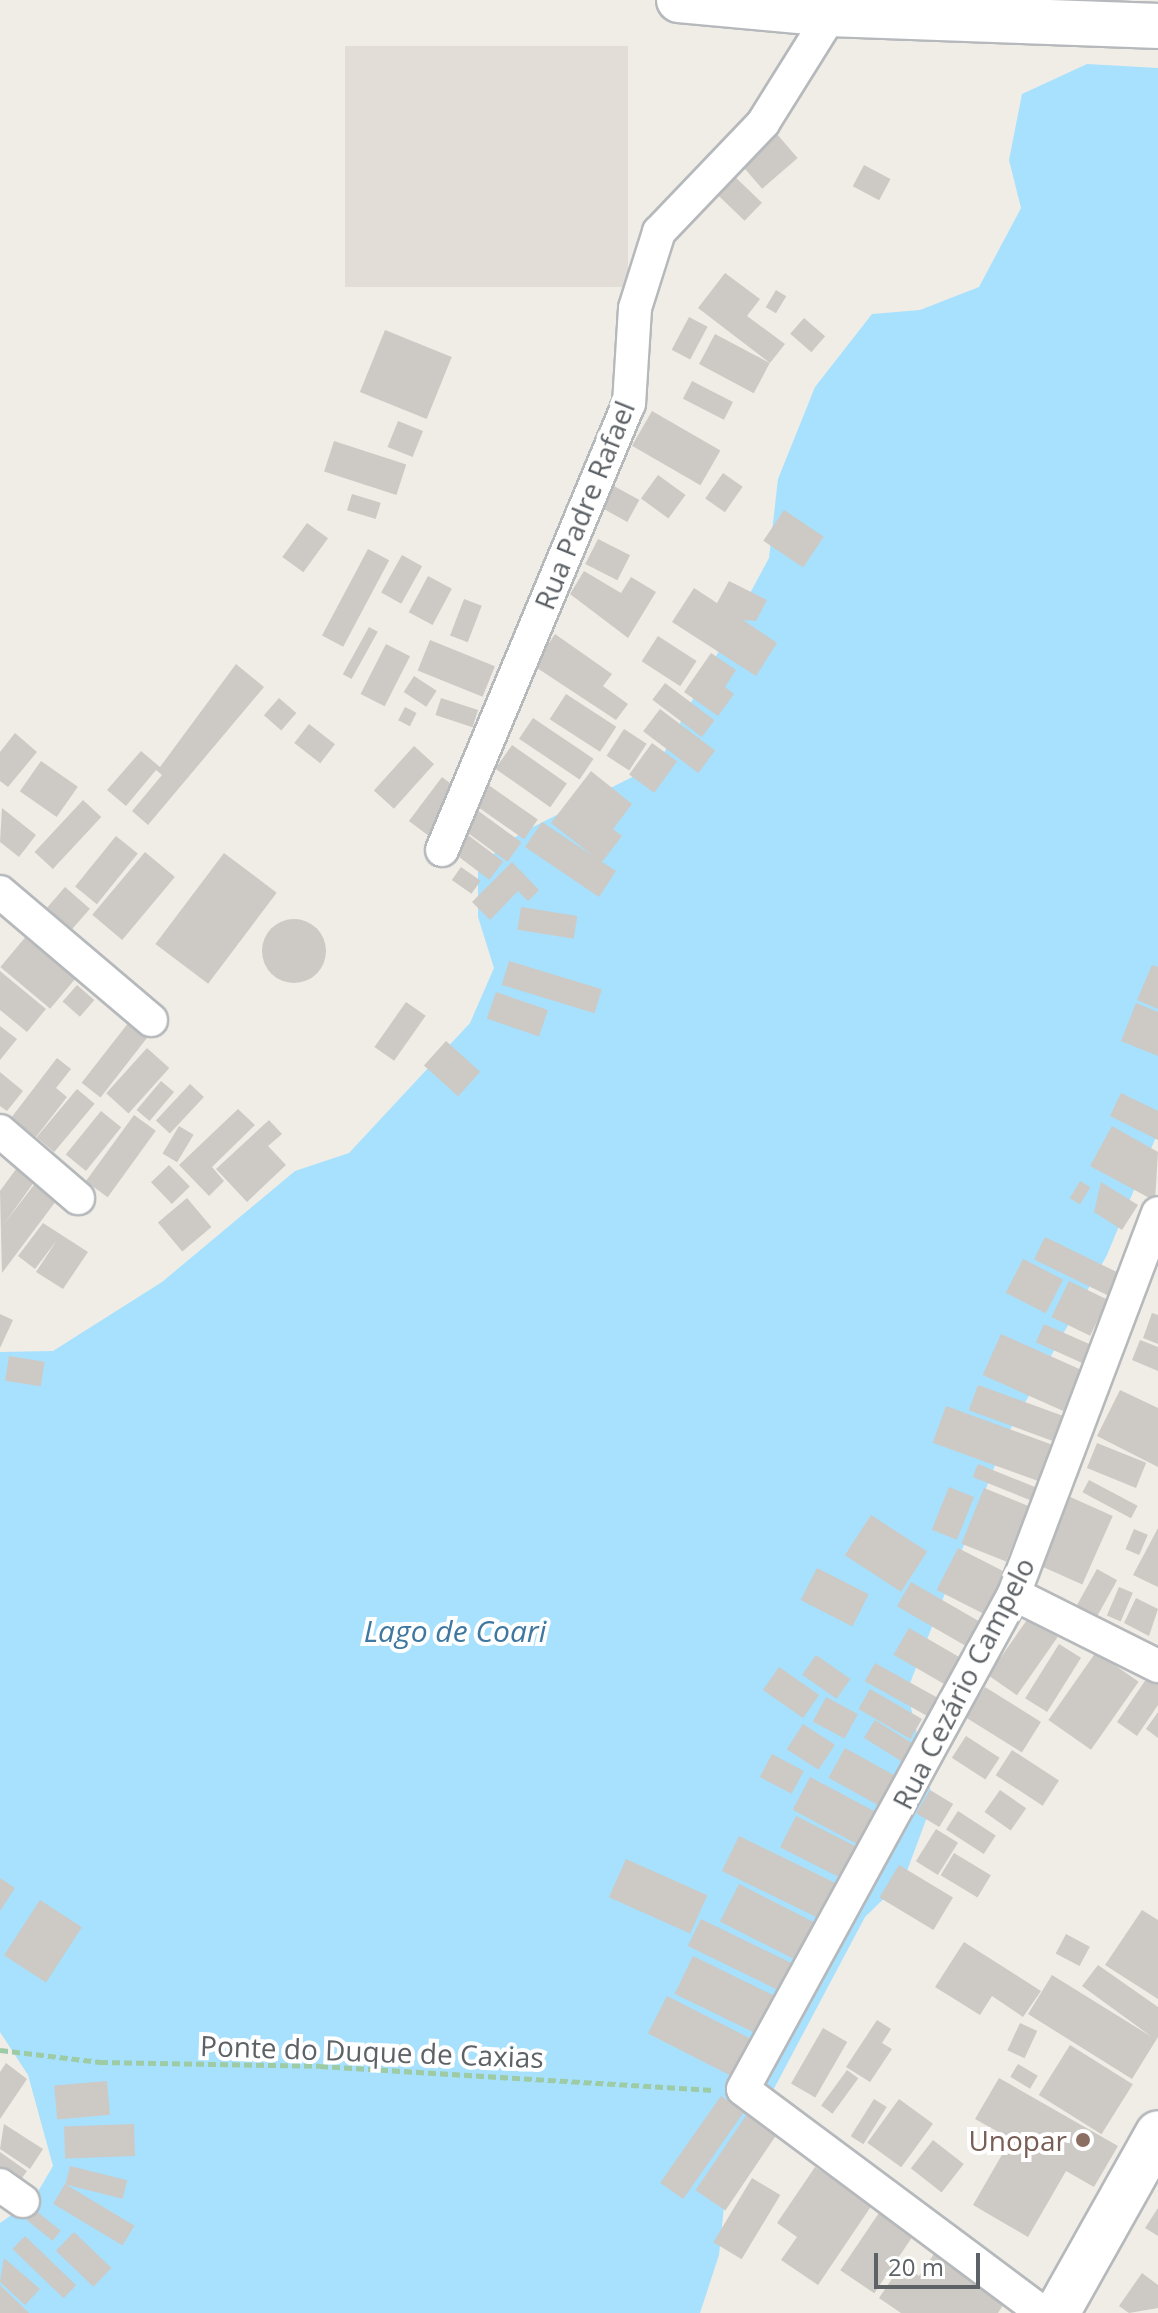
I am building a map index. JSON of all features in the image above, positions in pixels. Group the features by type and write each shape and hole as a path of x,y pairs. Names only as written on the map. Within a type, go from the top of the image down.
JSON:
{"main road":[{"path":"679,0 831,14 1158,26"},
{"path":"1057,2313 1158,2133"}],"street":[{"name":"Rua Padre Rafael","path":"442,850 629,404 635,308 659,232 763,123 831,14"},
{"path":"1,896 151,1020"},
{"path":"0,1131 78,1198"},
{"name":"Rua Cezário Campelo","path":"743,2089 1014,1594 1158,1213"},
{"path":"1014,1594 1156,1658"},
{"path":"743,2089 1043,2313"}],"path":[{"name":"Ponte do Duque de Caxias","path":"0,2050 100,2062 743,2089"}],"shaded area":[{"path":"345,46 628,46 628,287 345,287"}],"water":[{"name":"Lago de Coari","path":"1087,64 1158,68 1158,1132 1107,1255 1006,1437 907,1691 933,1801 904,1879 865,1917 769,2098 725,2197 719,2255 700,2313 0,2313 0,2223 33,2200 53,2166 28,2075 0,2032 0,1352 53,1351 162,1282 295,1171 349,1153 470,1023 494,968 478,917 478,866 521,833 658,764 769,558 778,479 815,387 872,314 920,310 979,287 1021,208 1009,160 1022,94"}],"building":[{"path":"776,133 798,158 762,189 741,164"},
{"path":"864,165 890,179 879,200 853,186"},
{"path":"731,173 762,203 745,221 714,191"},
{"path":"725,273 760,299 747,316 785,344 770,363 698,308"},
{"path":"776,290 786,296 776,313 766,307"},
{"path":"689,317 708,327 690,360 672,350"},
{"path":"804,318 825,336 811,352 790,334"},
{"path":"385,330 452,357 427,419 360,392"},
{"path":"715,334 770,363 754,393 699,364"},
{"path":"692,381 733,402 724,420 683,399"},
{"path":"652,411 720,450 700,485 632,446"},
{"path":"398,421 423,431 413,457 388,447"},
{"path":"334,441 406,464 396,495 324,471"},
{"path":"723,473 743,487 725,512 705,498"},
{"path":"658,475 686,495 668,518 641,498"},
{"path":"614,486 639,500 627,522 602,508"},
{"path":"352,494 381,503 376,519 347,510"},
{"path":"784,510 824,537 803,568 763,541"},
{"path":"307,523 328,538 303,572 282,557"},
{"path":"598,539 630,555 617,580 585,564"},
{"path":"368,549 389,560 343,647 322,636"},
{"path":"402,555 422,566 401,604 381,593"},
{"path":"584,571 621,593 631,577 656,592 628,638 570,594"},
{"path":"428,576 452,589 433,625 409,612"},
{"path":"729,581 767,600 756,621 743,620 777,643 756,676 672,622 694,588 717,603"},
{"path":"464,599 482,606 468,642 450,635"},
{"path":"369,627 378,632 352,679 343,674"},
{"path":"555,634 612,674 603,686 628,704 616,720 534,666"},
{"path":"658,636 697,661 680,686 642,661"},
{"path":"430,640 495,666 483,697 418,671"},
{"path":"386,644 410,656 385,706 361,694"},
{"path":"711,653 736,670 725,687 734,694 718,716 684,692"},
{"path":"236,664 264,687 148,825 132,811 162,775 156,770 126,806 107,790 141,751 160,767"},
{"path":"414,676 437,691 426,707 404,692"},
{"path":"665,683 715,720 702,737 652,700"},
{"path":"566,694 616,727 600,752 550,719"},
{"path":"279,698 296,713 281,730 264,715"},
{"path":"441,698 478,710 473,727 435,715"},
{"path":"405,707 417,713 410,726 398,720"},
{"path":"660,709 715,751 698,773 643,731"},
{"path":"533,718 594,759 580,780 519,739"},
{"path":"309,724 335,744 320,763 294,743"},
{"path":"624,729 647,744 629,771 607,756"},
{"path":"15,733 37,752 8,787 0,781 0,752"},
{"path":"652,743 677,761 654,793 629,775"},
{"path":"512,745 567,783 550,807 495,769"},
{"path":"414,746 434,764 394,809 374,791"},
{"path":"41,761 78,787 57,817 20,791"},
{"path":"591,771 632,804 613,829 622,836 602,862 616,871 599,897 525,847 542,822 593,856 551,823"},
{"path":"442,777 463,793 430,837 409,821"},
{"path":"487,784 538,820 524,839 473,804"},
{"path":"83,800 101,817 53,869 35,852"},
{"path":"473,807 522,842 507,862 459,826"},
{"path":"2,808 36,835 19,857 0,842"},
{"path":"460,829 503,861 489,880 446,847"},
{"path":"116,836 138,854 97,904 75,887"},
{"path":"145,852 175,877 122,940 92,915"},
{"path":"224,853 277,893 208,984 155,944"},
{"path":"512,862 539,890 528,901 518,891 490,920 472,902"},
{"path":"461,867 481,881 471,894 452,880"},
{"path":"65,887 90,909 70,931 45,910"},
{"path":"521,907 577,916 574,939 517,930"},
{"path":"294,919 312,925 320,933 326,951 320,969 312,977 294,983 276,977 268,969 262,951 268,933 276,925"},
{"path":"28,934 78,976 50,1009 0,967"},
{"path":"509,961 602,989 594,1013 502,985"},
{"path":"1152,965 1158,967 1158,1009 1137,1000"},
{"path":"0,971 46,1009 27,1032 0,1010"},
{"path":"77,985 94,1000 80,1017 63,1002"},
{"path":"496,992 548,1010 539,1036 487,1018"},
{"path":"406,1002 426,1016 394,1061 374,1047"},
{"path":"1136,1003 1158,1012 1158,1056 1121,1041"},
{"path":"129,1022 148,1037 101,1097 82,1083"},
{"path":"0,1026 17,1039 0,1060"},
{"path":"446,1041 480,1072 458,1096 424,1066"},
{"path":"147,1048 169,1068 128,1113 106,1093"},
{"path":"57,1058 71,1069 56,1088 67,1097 36,1137 11,1118"},
{"path":"0,1072 23,1091 7,1111 0,1106"},
{"path":"161,1081 174,1092 150,1121 137,1110"},
{"path":"190,1084 204,1097 170,1134 156,1121"},
{"path":"77,1089 95,1104 54,1152 37,1137"},
{"path":"1121,1093 1158,1111 1158,1140 1110,1116"},
{"path":"238,1109 255,1125 212,1167 224,1181 209,1196 179,1165"},
{"path":"101,1111 121,1127 86,1171 66,1155"},
{"path":"134,1115 156,1131 108,1197 86,1181"},
{"path":"269,1120 282,1134 268,1146 286,1165 247,1202 216,1169"},
{"path":"179,1126 194,1135 177,1162 163,1153"},
{"path":"1112,1126 1158,1152 1155,1201 1090,1166"},
{"path":"19,1165 37,1178 4,1224 37,1181 59,1197 2,1273 0,1191"},
{"path":"169,1165 190,1187 172,1204 151,1182"},
{"path":"1080,1181 1090,1187 1080,1204 1070,1198"},
{"path":"1101,1182 1138,1205 1122,1230 1094,1212"},
{"path":"187,1198 211,1227 182,1252 158,1222"},
{"path":"43,1223 88,1252 63,1289 36,1272 57,1240 35,1269 18,1256"},
{"path":"1045,1237 1124,1276 1113,1298 1034,1259"},
{"path":"1023,1259 1063,1279 1046,1313 1006,1293"},
{"path":"1069,1281 1108,1300 1090,1336 1051,1317"},
{"path":"1152,1313 1158,1315 1158,1344 1143,1338"},
{"path":"0,1314 13,1320 0,1348"},
{"path":"1044,1324 1094,1346 1086,1365 1036,1342"},
{"path":"1001,1334 1088,1373 1069,1414 983,1375"},
{"path":"1140,1340 1158,1347 1158,1371 1132,1360"},
{"path":"9,1356 45,1362 41,1386 5,1381"},
{"path":"978,1385 1063,1416 1053,1441 969,1410"},
{"path":"1120,1390 1158,1408 1158,1467 1097,1436"},
{"path":"946,1406 1055,1446 1042,1482 933,1443"},
{"path":"1097,1443 1146,1463 1136,1488 1087,1468"},
{"path":"978,1464 1035,1487 1030,1500 973,1477"},
{"path":"1089,1480 1138,1506 1131,1518 1082,1492"},
{"path":"949,1487 974,1497 957,1540 932,1530"},
{"path":"984,1488 1029,1506 1006,1562 962,1544"},
{"path":"1068,1496 1113,1516 1082,1584 1037,1565"},
{"path":"871,1515 927,1551 901,1592 845,1555"},
{"path":"1158,1528 1158,1587 1133,1575"},
{"path":"1134,1529 1148,1535 1139,1555 1125,1549"},
{"path":"958,1548 1008,1573 987,1615 937,1590"},
{"path":"817,1568 869,1594 852,1626 801,1600"},
{"path":"1097,1569 1117,1580 1092,1625 1072,1614"},
{"path":"911,1582 986,1626 972,1650 897,1606"},
{"path":"1119,1587 1133,1593 1121,1621 1107,1616"},
{"path":"1136,1598 1158,1609 1149,1636 1124,1623"},
{"path":"1029,1617 1058,1637 1017,1695 988,1675"},
{"path":"909,1628 964,1660 949,1687 894,1655"},
{"path":"1059,1644 1081,1658 1047,1712 1025,1698"},
{"path":"1096,1652 1139,1682 1091,1750 1048,1720"},
{"path":"816,1655 850,1679 837,1699 802,1675"},
{"path":"875,1663 939,1698 929,1717 865,1681"},
{"path":"779,1667 819,1695 803,1718 763,1690"},
{"path":"1151,1672 1158,1677 1158,1705 1137,1736 1117,1722"},
{"path":"985,1687 1041,1722 1022,1753 966,1718"},
{"path":"870,1689 922,1719 910,1739 858,1709"},
{"path":"826,1697 858,1714 845,1739 813,1722"},
{"path":"1158,1712 1158,1738 1146,1729"},
{"path":"875,1720 918,1747 907,1765 864,1738"},
{"path":"803,1724 835,1745 819,1770 787,1749"},
{"path":"966,1736 1000,1758 985,1780 952,1758"},
{"path":"845,1748 900,1779 884,1808 829,1778"},
{"path":"1012,1750 1059,1780 1043,1806 996,1775"},
{"path":"772,1754 804,1771 792,1794 760,1777"},
{"path":"810,1777 876,1812 859,1845 793,1810"},
{"path":"930,1790 953,1804 939,1827 916,1813"},
{"path":"1000,1790 1026,1808 1011,1830 985,1812"},
{"path":"958,1811 996,1836 984,1854 946,1829"},
{"path":"796,1816 857,1847 841,1878 780,1847"},
{"path":"936,1829 958,1843 938,1875 916,1861"},
{"path":"739,1836 838,1884 821,1919 722,1871"},
{"path":"954,1853 991,1875 977,1897 941,1875"},
{"path":"626,1859 707,1895 690,1934 609,1897"},
{"path":"899,1865 953,1897 933,1930 879,1898"},
{"path":"0,1878 15,1888 0,1911"},
{"path":"739,1884 823,1927 804,1964 720,1921"},
{"path":"40,1900 82,1927 46,1983 4,1955"},
{"path":"1142,1910 1158,1920 1158,1999 1105,1965"},
{"path":"701,1919 803,1969 789,1995 688,1946"},
{"path":"1066,1934 1090,1947 1080,1966 1056,1953"},
{"path":"964,1942 1041,1991 1023,2017 992,1996 980,2015 935,1987"},
{"path":"693,1956 785,2001 766,2038 675,1994"},
{"path":"1098,1965 1158,2007 1158,2037 1132,2079 1028,2014 1052,1975 1152,2037 1082,1986"},
{"path":"667,1996 762,2045 743,2082 648,2033"},
{"path":"877,2020 891,2029 882,2043 892,2049 870,2082 846,2067"},
{"path":"1020,2023 1037,2031 1025,2058 1007,2050"},
{"path":"823,2028 847,2042 815,2097 791,2083"},
{"path":"1070,2045 1133,2084 1101,2134 1039,2095"},
{"path":"6,2063 27,2079 0,2119 0,2072"},
{"path":"1018,2064 1038,2076 1030,2089 1010,2077"},
{"path":"847,2070 858,2078 832,2114 821,2106"},
{"path":"999,2078 1118,2146 1094,2187 1066,2171 1028,2237 973,2205 1011,2139 975,2119"},
{"path":"107,2081 110,2115 57,2119 54,2086"},
{"path":"721,2096 744,2112 683,2199 660,2183"},
{"path":"874,2099 887,2107 863,2144 851,2136"},
{"path":"899,2099 933,2124 901,2167 867,2143"},
{"path":"747,2114 777,2134 725,2210 696,2190"},
{"path":"4,2124 43,2149 30,2169 0,2149"},
{"path":"134,2124 135,2156 65,2158 64,2126"},
{"path":"933,2140 964,2164 942,2192 911,2168"},
{"path":"0,2152 27,2171 15,2188 0,2178"},
{"path":"70,2166 127,2180 123,2199 65,2184"},
{"path":"815,2167 872,2205 818,2285 781,2260 797,2237 777,2223"},
{"path":"752,2178 780,2195 742,2259 713,2242"},
{"path":"65,2184 134,2226 123,2245 53,2204"},
{"path":"885,2204 919,2227 874,2293 840,2270"},
{"path":"1158,2208 1158,2236 1145,2228"},
{"path":"35,2210 61,2231 52,2241 27,2220"},
{"path":"74,2232 111,2268 93,2287 56,2251"},
{"path":"25,2236 76,2285 64,2298 12,2249"},
{"path":"934,2254 1005,2302 998,2313 901,2313 879,2298 902,2264 919,2276"},
{"path":"4,2258 40,2289 25,2305 0,2282"},
{"path":"1142,2273 1158,2285 1158,2308 1129,2313 1119,2306"},
{"path":"0,2285 29,2313 0,2313"}],"place":[{"name":"Unopar","path":"1083,2140"}]}
